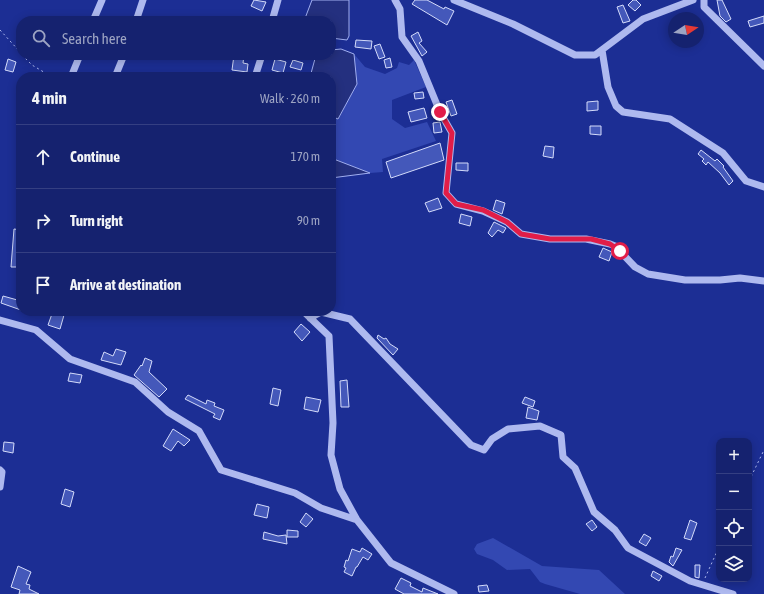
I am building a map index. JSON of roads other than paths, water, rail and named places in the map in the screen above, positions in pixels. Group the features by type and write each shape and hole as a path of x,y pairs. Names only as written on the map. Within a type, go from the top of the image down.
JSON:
{"street":[{"path":"95,16 102,0"},
{"path":"138,16 143,0"},
{"path":"273,16 278,0"},
{"path":"395,0 400,9 402,37 419,61 440,112 452,133 446,193 456,204 483,210 507,222 521,234 550,239 591,239 610,244 615,246 635,267 648,274 685,280 720,280 740,278 764,281"},
{"path":"454,0 526,31 575,55 595,55 643,19 681,2 693,0"},
{"path":"704,0 704,7 764,66"},
{"path":"602,50 608,87 616,106 623,112 670,119 722,153 746,181 764,187"},
{"path":"73,72 78,60"},
{"path":"117,72 122,60"},
{"path":"257,72 260,60"},
{"path":"314,316 310,318 330,336 333,423 331,455 340,489 357,520 391,563 454,594"},
{"path":"336,316 350,319 471,445 484,450 492,439 508,429 540,426 561,435 563,457 575,468 594,512 615,530 628,548 664,568 702,584 733,594"},
{"path":"0,320 36,330 70,359 135,382 168,412 199,430 221,470 295,493 320,508 357,520"},
{"path":"0,470 2,472 0,487"}]}
